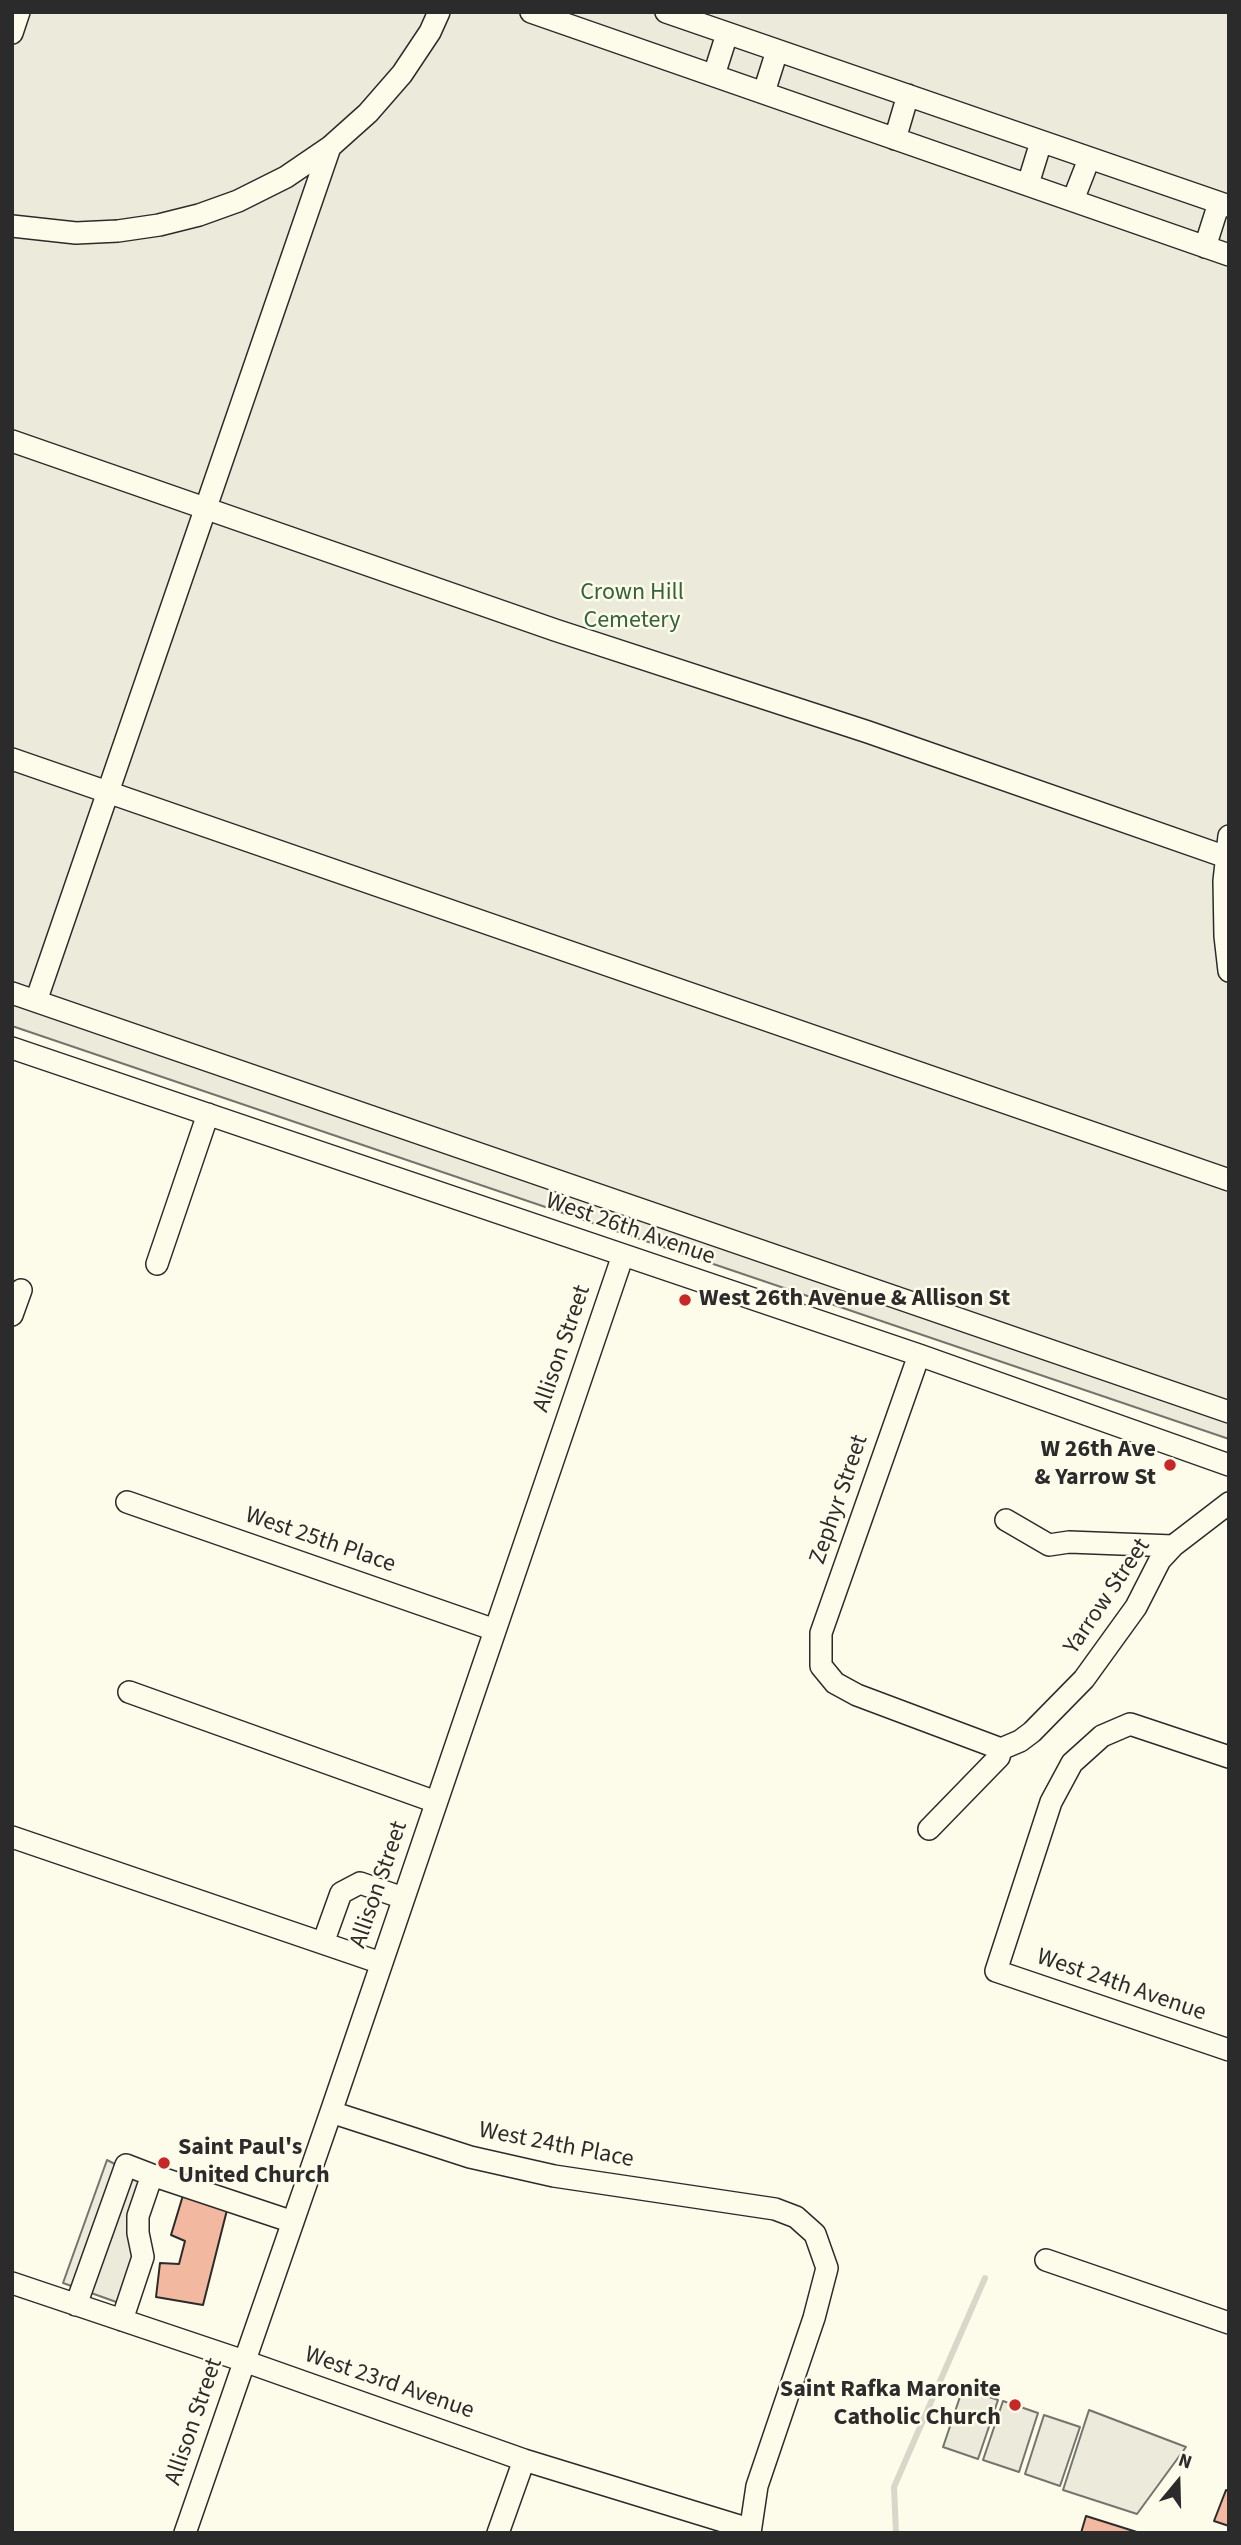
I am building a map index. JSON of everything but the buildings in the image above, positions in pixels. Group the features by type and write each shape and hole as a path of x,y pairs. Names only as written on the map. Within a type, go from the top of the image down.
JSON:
{"street":[{"path":"12,33 19,12"},
{"path":"12,226 76,233 159,225 238,201 286,177 330,147 368,113 401,74 430,32 439,12"},
{"path":"531,12 584,21 714,75 1229,255"},
{"path":"666,12 1224,205 1205,247"},
{"path":"714,75 727,34"},
{"path":"764,92 777,51"},
{"path":"895,139 908,95"},
{"path":"1028,184 1041,142"},
{"path":"36,1002 330,147"},
{"path":"1073,200 1089,159"},
{"path":"12,441 555,630 1228,851 1225,936 1229,971"},
{"path":"12,759 1229,1180"},
{"path":"12,993 1229,1412"},
{"name":"West 26th Avenue","path":"12,1048 919,1355 1229,1465"},
{"path":"158,1264 208,1114"},
{"name":"Allison Street","path":"185,2533 622,1255"},
{"path":"12,1315 21,1290"},
{"name":"Zephyr Street","path":"919,1355 821,1633 821,1665 835,1684 857,1695 1002,1749"},
{"name":"West 25th Place","path":"127,1502 495,1630"},
{"name":"Yarrow Street","path":"1002,1749 1032,1732 1084,1679 1136,1607 1160,1560 1173,1546 1229,1503"},
{"path":"1006,1520 1049,1545 1069,1542 1173,1546"},
{"path":"129,1692 436,1802"},
{"name":"West 24th Avenue","path":"1229,1757 1130,1724 1102,1736 1072,1763 1060,1780 1051,1802 996,1971 1229,2050"},
{"path":"929,1829 999,1757 1002,1749"},
{"path":"12,1837 381,1963"},
{"path":"323,1943 341,1893 359,1883 403,1898"},
{"name":"West 24th Place","path":"331,2112 470,2157 554,2176 775,2209 796,2217 815,2234 827,2268 814,2318 757,2486 749,2531"},
{"path":"76,2305 126,2165 293,2222"},
{"path":"122,2320 143,2256 138,2233 138,2216 152,2175"},
{"path":"1046,2260 1229,2323"},
{"name":"West 23rd Avenue","path":"12,2283 524,2460 749,2531"},
{"path":"498,2533 524,2460"}],"green space":[{"name":"Crown Hill Cemetery","path":"12,12 1229,12 1229,1439 12,1026"},
{"path":"963,2388 998,2400 978,2459 943,2447"},
{"path":"1003,2401 1038,2413 1019,2472 983,2460"},
{"path":"1044,2415 1080,2427 1060,2486 1025,2474"}],"shaded area":[{"path":"107,2160 144,2179 137,2249 122,2304 63,2283"},
{"path":"1089,2410 1186,2447 1137,2514 1063,2490"}],"waterway":[{"path":"896,2533 894,2487 985,2278"}],"place":[{"name":"West 26th Avenue & Allison St","path":"685,1300"},
{"name":"W 26th Ave & Yarrow St","path":"1170,1465"},
{"name":"Saint Paul's United Church","path":"164,2163"},
{"name":"Saint Rafka Maronite Catholic Church","path":"1015,2405"}]}
